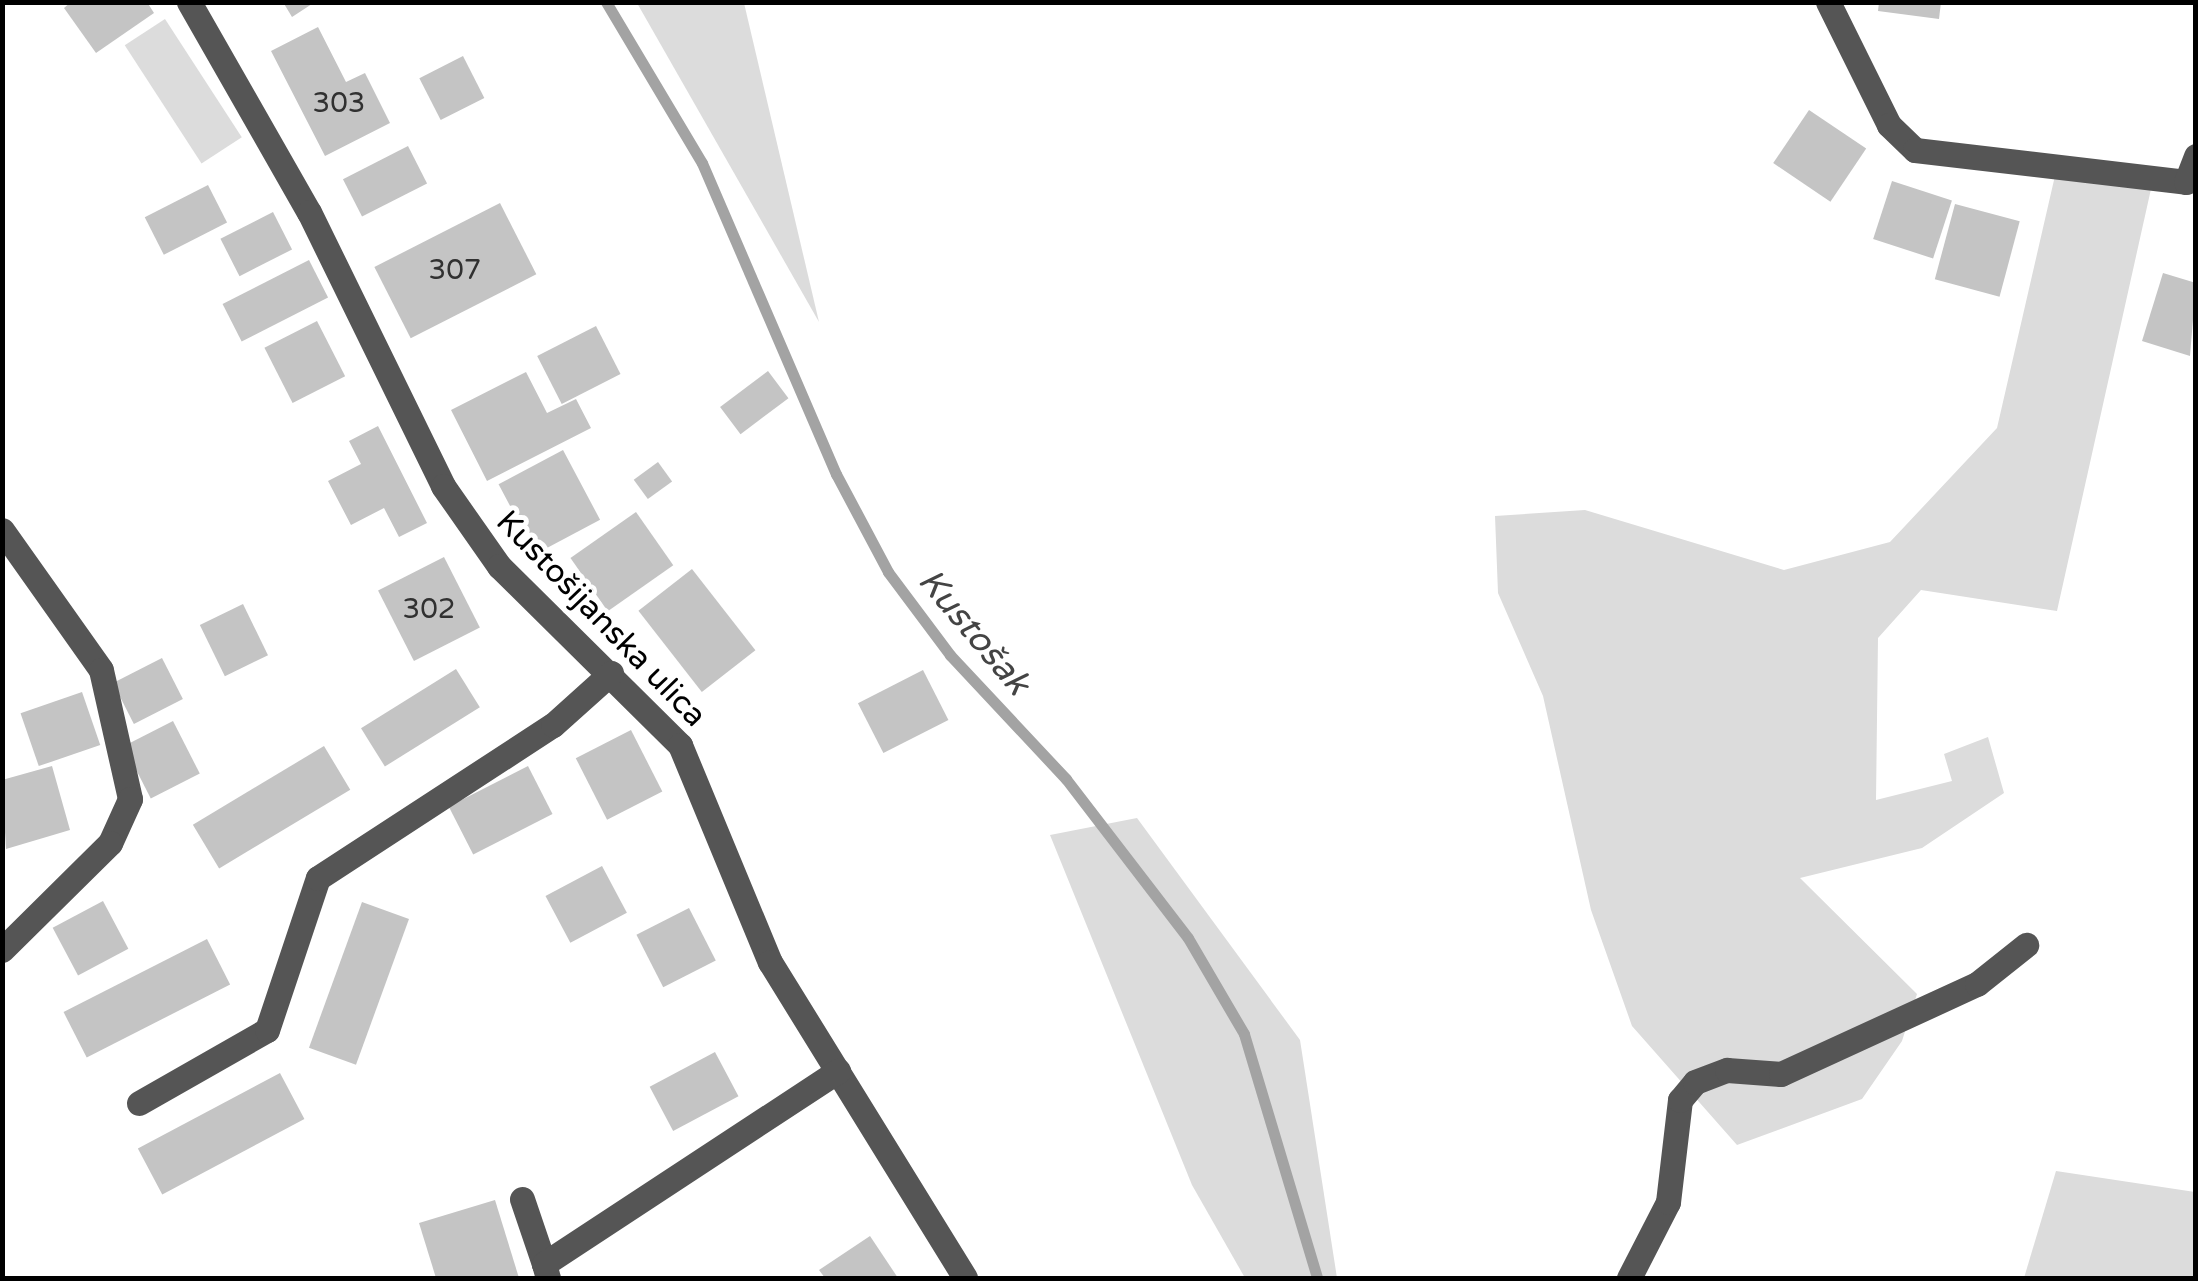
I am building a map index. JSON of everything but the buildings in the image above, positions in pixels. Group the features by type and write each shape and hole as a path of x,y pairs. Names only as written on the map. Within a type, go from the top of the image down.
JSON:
{"street":[{"name":"Kustošijanska ulica","path":"189,2 310,212 415,435 470,529 537,607 611,673 680,745 770,962 965,1278"},
{"path":"1828,2 1889,125 1916,150 2186,182 2196,156"},
{"path":"2,530 101,670 130,799 110,843 2,950"},
{"path":"140,1103 267,1030 318,878 553,725 611,673"},
{"path":"1628,1278 1668,1202 1680,1100 1696,1082 1726,1070 1781,1074 1977,984 2026,945"},
{"path":"522,1199 546,1271 838,1071"}],"shaded area":[{"path":"637,3 744,3 819,322"},
{"path":"165,19 242,137 202,163 125,45"},
{"path":"2057,167 2153,180 2057,611 1921,590 1878,638 1876,800 1952,781 1944,754 1988,737 2004,793 1922,848 1800,878 1917,994 1902,1041 1862,1099 1737,1145 1632,1026 1591,910 1543,696 1498,593 1495,516 1585,510 1784,570 1890,542 1997,428"},
{"path":"1137,818 1300,1040 1337,1278 1245,1278 1192,1185 1050,835"},
{"path":"2056,1171 2195,1192 2195,1278 2024,1278"}],"waterway":[{"name":"Kustošak","path":"606,2 702,163 836,474 888,572 950,655 1066,779 1188,938 1244,1034 1317,1278"}]}
